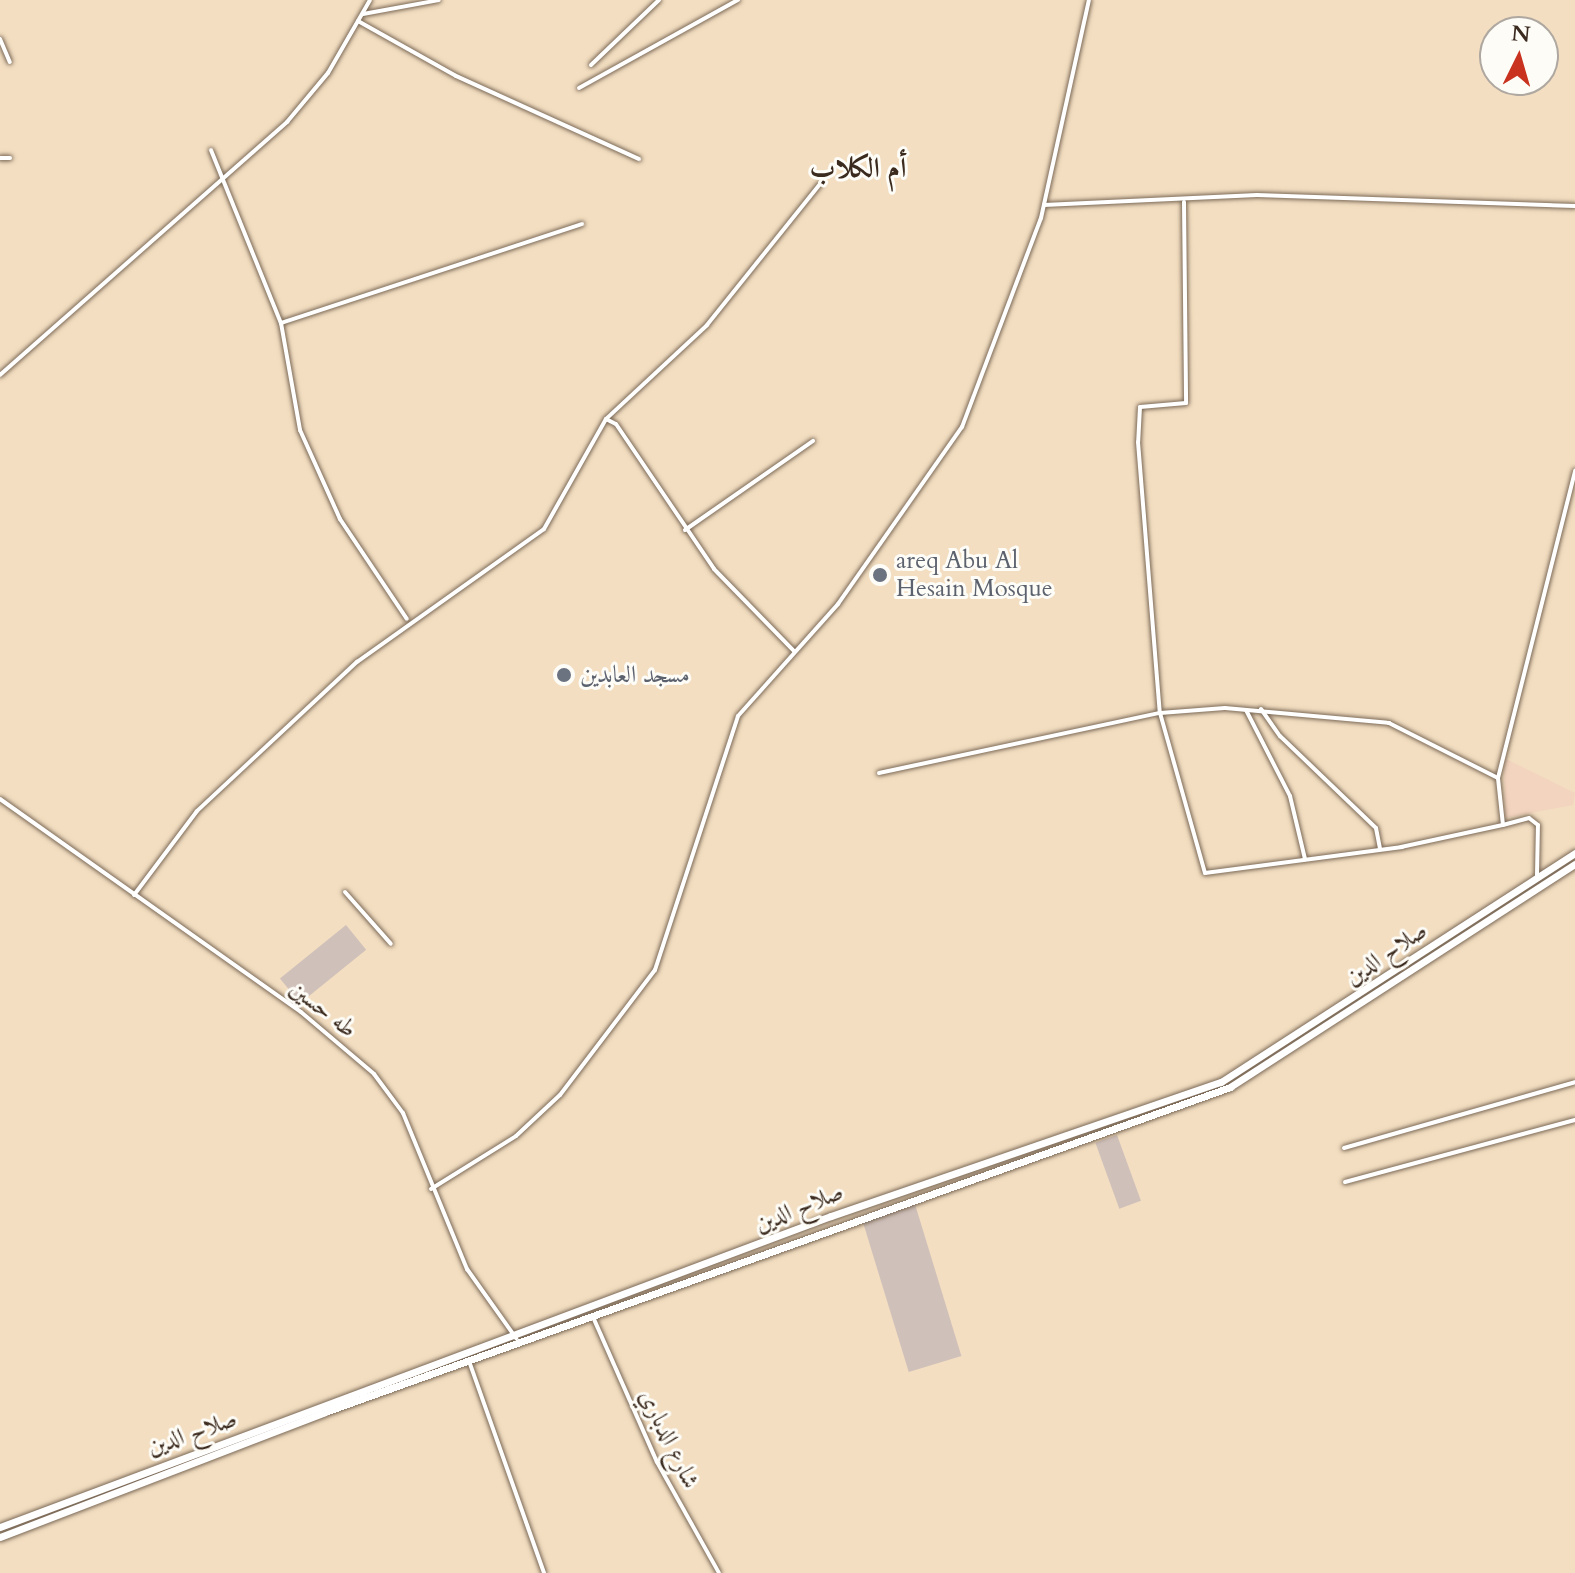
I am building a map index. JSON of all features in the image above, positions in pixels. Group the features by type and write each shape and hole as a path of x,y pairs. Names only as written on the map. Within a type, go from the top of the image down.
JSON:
{"highway":[{"name":"صلاح الدين","path":"0,1527 593,1317 911,1187 1221,1082 1575,853"},
{"name":"صلاح الدين","path":"0,1537 516,1338 1230,1087 1575,864"},
{"path":"1417,958 1421,966"}],"street":[{"path":"0,375 226,183 316,90 370,0"},
{"path":"363,14 439,0"},
{"path":"591,65 659,0"},
{"path":"579,88 738,0"},
{"path":"431,1189 516,1136 560,1095 655,970 738,716 903,517 962,427 992,364 1044,205 1089,0"},
{"path":"358,21 456,76 639,159"},
{"path":"0,39 10,62"},
{"path":"211,150 281,323 300,430 340,519 407,619"},
{"path":"0,158 10,158"},
{"path":"134,895 197,811 407,619 544,529 606,419 707,325 820,184"},
{"path":"1044,205 1184,202 1257,195 1575,206"},
{"path":"1184,202 1186,403 1140,407 1138,442 1160,713 1205,873 1400,846 1536,820 1537,875"},
{"path":"281,323 582,224"},
{"path":"606,419 616,424 685,530 794,651"},
{"path":"685,530 813,441"},
{"path":"1503,825 1498,778 1575,471"},
{"path":"1246,709 1290,796 1305,859"},
{"path":"879,773 1160,713 1261,709 1405,728 1498,778"},
{"path":"1261,709 1280,736 1376,828 1380,849"},
{"name":"طه حسين","path":"0,799 374,1074 403,1113 431,1189 467,1269 516,1338"},
{"path":"345,892 391,944"},
{"path":"1344,1148 1575,1082"},
{"path":"1345,1182 1575,1120"},
{"name":"شارع الدباري","path":"593,1317 642,1431 719,1573"},
{"path":"469,1361 544,1573"}],"shaded area":[{"path":"1504,758 1575,793 1573,805 1505,818"},
{"path":"346,925 366,950 300,1003 280,978"},
{"path":"1117,1135 1141,1201 1119,1209 1095,1143"},
{"path":"914,1201 961,1356 909,1372 861,1217"}],"place":[{"name":"areq Abu Al Hesain Mosque","path":"880,575"},
{"name":"مسجد العابدين","path":"564,675"}],"district":[{"name":"أم الكلاب","path":"858,168"}]}
